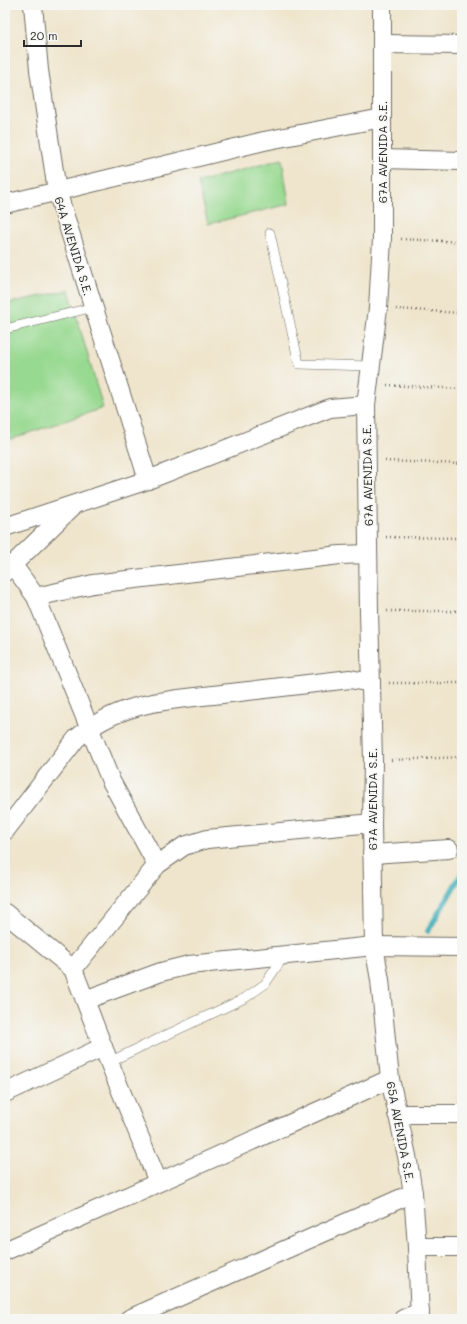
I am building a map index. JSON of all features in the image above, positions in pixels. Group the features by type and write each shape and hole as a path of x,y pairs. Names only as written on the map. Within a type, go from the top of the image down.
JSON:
{"street":[{"name":"64A AVENIDA S.E.","path":"33,5 39,70 57,191 148,480"},
{"name":"67A AVENIDA S.E.","path":"374,946 372,854 373,761 368,611 366,405 378,308 382,239 382,5"},
{"path":"382,44 462,45"},
{"path":"5,204 264,141 382,118"},
{"path":"382,159 462,162"},
{"path":"5,528 148,480 330,408 366,405"},
{"path":"75,505 9,568 36,597 111,781 157,865"},
{"path":"36,597 93,584 340,556 368,545"},
{"path":"5,832 76,739 89,728 114,714 148,703 350,679 370,684"},
{"path":"73,969 157,865 184,846 207,839 372,823"},
{"path":"372,854 449,849"},
{"path":"5,913 73,969 158,1182"},
{"path":"85,1000 161,972 189,965 374,946 462,947"},
{"name":"65A AVENIDA S.E.","path":"374,946 380,980 390,1079 407,1156 413,1193 417,1247 414,1317"},
{"path":"5,1093 106,1054"},
{"path":"5,1251 390,1079"},
{"path":"397,1114 462,1114"},
{"path":"129,1319 413,1193"},
{"path":"417,1247 462,1247"}],"lane":[{"path":"270,233 299,364 370,375"},
{"path":"5,329 94,307"},
{"path":"106,1054 245,998 265,984 284,955"}],"path":[{"path":"382,239 462,242"},
{"path":"378,308 462,313"},
{"path":"370,375 462,389"},
{"path":"367,461 462,464"},
{"path":"368,545 462,538"},
{"path":"368,611 462,611"},
{"path":"370,684 462,683"},
{"path":"373,761 462,758"}],"green space":[{"path":"282,159 289,204 208,224 198,182"},
{"path":"69,290 103,408 5,441 5,304"}],"waterway":[{"path":"428,931 462,873"}]}
